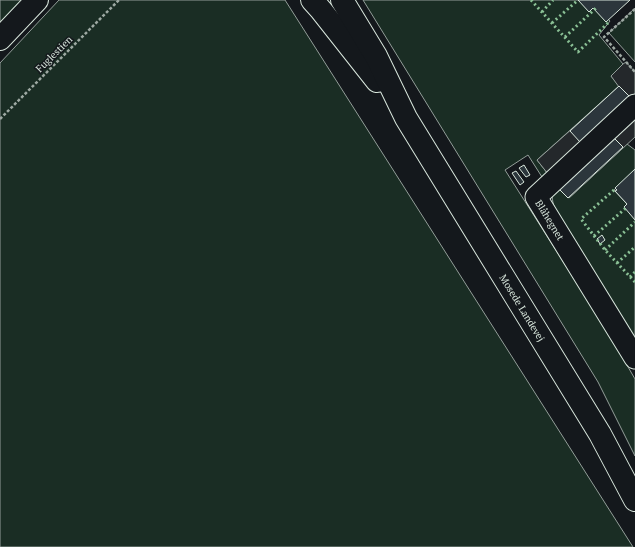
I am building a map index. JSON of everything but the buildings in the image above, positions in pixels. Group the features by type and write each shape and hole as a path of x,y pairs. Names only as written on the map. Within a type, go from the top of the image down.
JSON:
{"main road":[{"path":"0,39 37,0"},
{"name":"Mosede Landevej","path":"312,0 406,118"},
{"name":"Mosede Landevej","path":"342,0 376,56 406,118 600,434 635,500"}],"street":[{"name":"Blåhegnet","path":"635,105 536,196 635,358"}],"path":[{"name":"Fuglestien","path":"0,120 119,0"},
{"path":"635,8 604,37 635,72"}],"green space":[{"path":"0,0 24,0 0,26"},
{"path":"59,0 285,0 633,547 0,547 0,63"},
{"path":"363,0 590,0 610,21 599,35 623,64 611,76 619,86 537,160 548,174 542,177 528,155 505,170 606,329 635,379 635,456 598,382"},
{"path":"635,8 635,62 609,33"},
{"path":"627,144 635,150 635,171 614,190 635,213 635,343 559,216 552,196 552,192 559,189 569,198"}],"shaded area":[{"path":"626,62 635,72 635,137 569,198 559,189 552,192 542,177 548,174 537,160 619,87 611,76"}],"hedge":[{"path":"531,0 578,52 610,21"},
{"path":"542,12 553,0"},
{"path":"552,23 578,0"},
{"path":"565,37 596,8"},
{"path":"614,190 581,219 605,250 635,282"},
{"path":"594,236 627,207"},
{"path":"605,250 635,222"},
{"path":"617,263 635,247"},
{"path":"630,277 635,272"}]}
